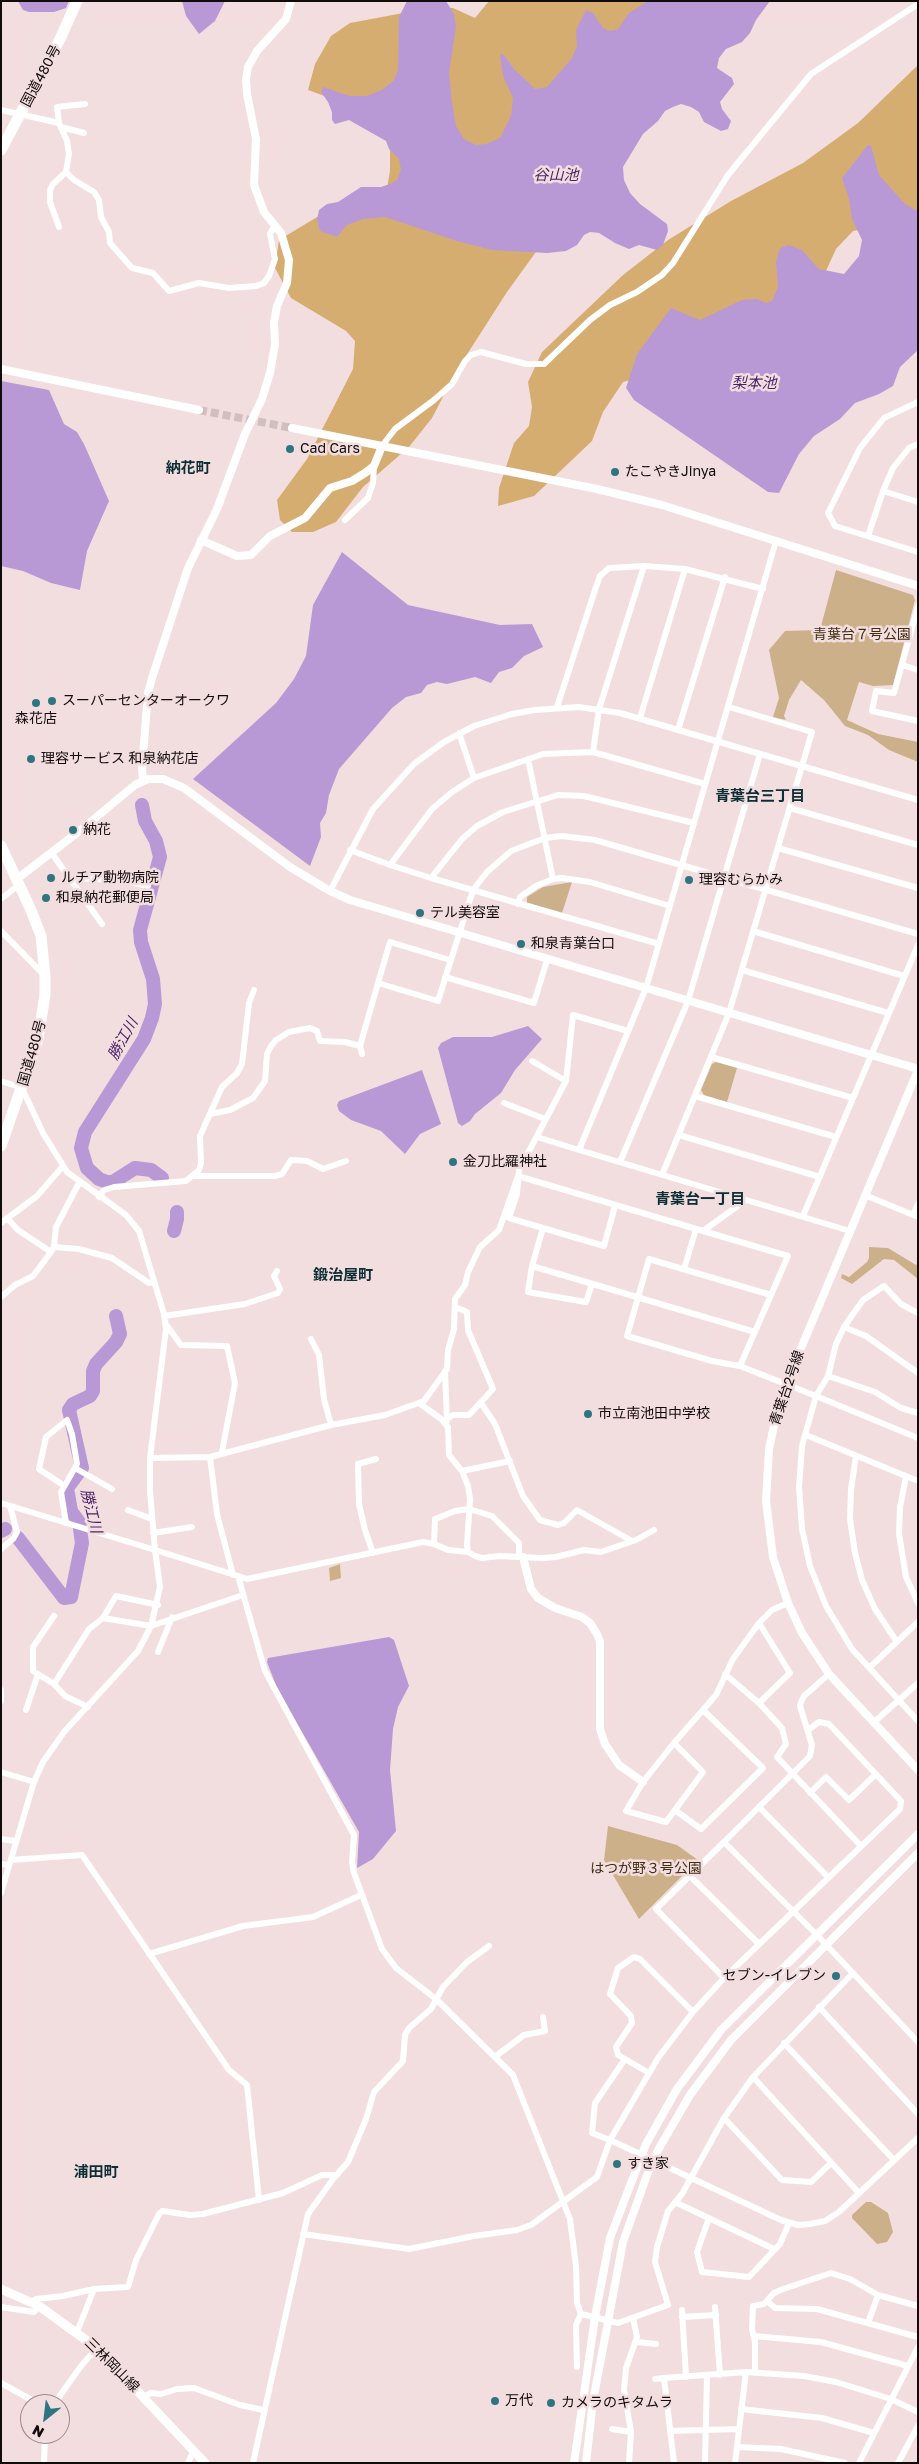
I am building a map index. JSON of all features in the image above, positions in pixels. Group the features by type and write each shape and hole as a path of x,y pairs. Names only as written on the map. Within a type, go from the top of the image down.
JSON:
{"highway":[{"name":"国道480号","path":"1,150 78,1"},
{"name":"国道480号","path":"1,846 41,936 45,976 45,995 40,1032 1,1146"}],"main road":[{"name":"三林岡山線","path":"1,2290 40,2306 97,2348 205,2463"}],"street":[{"path":"143,780 142,768 148,693 186,575 217,509 245,434 262,399 270,374 275,344 274,322 277,306 289,274 286,245 275,225 264,212 254,185 256,139 246,94 246,79 248,67 257,51 286,19 291,1"},
{"path":"344,520 368,498 374,466 382,446 395,429 452,384 465,361 471,355 481,352 526,364 544,364 590,320 610,305 637,292 662,275 673,262 728,175 811,74 918,4"},
{"path":"59,227 50,202 50,190 53,184 66,172 68,154 67,141 60,125 57,107 85,104"},
{"path":"1,110 84,133"},
{"path":"66,172 74,180 94,192 99,200 101,218 109,232 110,243 118,254 132,268 153,273 169,292 199,283 229,288 256,286 264,283 269,276 275,259 270,234 275,225"},
{"path":"1,370 200,410"},
{"path":"918,402 884,418 860,448 828,513 835,526 918,552"},
{"path":"292,428 662,505 918,586"},
{"path":"868,536 893,468 910,448 918,444"},
{"path":"201,540 237,556 245,557 251,555 270,536 306,518 330,488 352,481 374,466"},
{"path":"883,491 918,502"},
{"path":"579,1150 646,988 776,541"},
{"path":"557,707 600,576 609,568 644,566 685,569 763,589"},
{"path":"592,752 599,709 644,566"},
{"path":"640,718 685,569"},
{"path":"678,730 725,578"},
{"path":"918,606 916,620 894,694 876,691 872,711 918,720"},
{"path":"902,665 918,670"},
{"path":"330,891 373,809 398,778 428,753 459,733 512,714 557,707 599,709 640,718 918,800"},
{"path":"662,1174 729,1013 812,732 729,707"},
{"path":"459,733 474,778"},
{"path":"390,866 432,809 452,792 474,778 543,754 592,752 705,784"},
{"path":"620,1162 688,1001 760,754"},
{"path":"528,759 553,879"},
{"path":"1,899 16,887 16,879 143,780 163,779 184,788 290,867 330,891 377,909 458,934 918,1069"},
{"path":"431,878 462,840 478,826 503,812 558,795 584,796 694,823"},
{"path":"790,808 918,845"},
{"path":"378,983 438,1001 473,890 487,872 511,851 545,838 571,836 596,840 918,934"},
{"path":"778,848 918,888"},
{"path":"350,850 390,866 659,944"},
{"path":"51,852 102,924"},
{"path":"69,878 120,880 148,886"},
{"path":"518,904 520,897 527,892 553,879 574,879 670,906"},
{"path":"1,931 45,976"},
{"path":"753,931 904,976"},
{"path":"362,1054 360,1046 390,942 450,960"},
{"path":"803,1216 918,945"},
{"path":"445,977 534,1003 547,960"},
{"path":"742,970 888,1014"},
{"path":"99,1197 104,1190 114,1187 186,1182 194,1176 201,1163 200,1136 222,1087 237,1073 242,1064 249,1003 254,990"},
{"path":"468,1552 468,1486 462,1471 449,1455 447,1419 445,1372 454,1329 455,1299 465,1285 468,1272 480,1248 499,1230 518,1176 566,1080 573,1015 628,1031"},
{"path":"210,1114 230,1110 254,1098 265,1081 267,1054 271,1046 288,1032 310,1028 317,1031 320,1041 345,1042 360,1046"},
{"path":"711,1057 853,1098"},
{"path":"532,1061 566,1080"},
{"name":"青葉台2号線","path":"918,1069 786,1384 777,1412 769,1449 766,1501 774,1557 788,1603 802,1633 829,1674 918,1770"},
{"path":"1,1081 22,1088 43,1132 63,1166 79,1183 134,1223 139,1231 165,1319 182,1345 227,1346 235,1383 222,1452"},
{"path":"695,1096 836,1138"},
{"path":"504,1103 546,1119"},
{"path":"679,1135 820,1176"},
{"path":"537,1136 850,1231"},
{"path":"194,1176 275,1176 282,1174 291,1160 307,1161 324,1169 346,1161"},
{"path":"63,1166 37,1196 3,1221 52,1250 79,1249 112,1258 149,1283 154,1282"},
{"path":"518,1176 788,1256 740,1366"},
{"path":"518,1176 517,1194 509,1218 604,1246 615,1206"},
{"path":"1,1297 15,1285 32,1276 52,1250 56,1227 79,1183"},
{"path":"865,1195 916,1216 918,1204"},
{"path":"684,1269 699,1230 746,1200"},
{"path":"543,1228 532,1266 528,1292 586,1302 592,1284"},
{"path":"771,1295 649,1259 627,1336 712,1361 740,1366 918,1438"},
{"path":"532,1266 755,1332"},
{"path":"165,1319 245,1304 278,1293 280,1289 274,1276 277,1271"},
{"path":"918,1314 901,1304 884,1286 863,1300 844,1327 836,1344 828,1376 816,1396 802,1446 799,1487 802,1528 810,1566 826,1606 852,1649 918,1721"},
{"path":"447,1419 453,1415 469,1415 492,1389 468,1330 467,1312 458,1308"},
{"path":"1,1892 34,1782 55,1744 138,1652 152,1626 158,1605 160,1587 153,1533 150,1458 164,1346 165,1319"},
{"path":"844,1327 866,1336 918,1373"},
{"path":"311,1339 319,1355 324,1399 331,1425"},
{"path":"150,1458 210,1457 222,1452 331,1425 384,1415 424,1402 445,1372"},
{"path":"828,1376 875,1392 902,1408 918,1413"},
{"path":"481,1402 495,1424 522,1496 540,1520 558,1525 564,1523 577,1510 632,1541"},
{"path":"419,1403 441,1419 448,1427"},
{"path":"63,1485 39,1469 46,1437 67,1420 72,1434 78,1470"},
{"path":"806,1435 918,1481"},
{"path":"856,1456 851,1489 850,1519 855,1553 862,1580 875,1609 897,1642"},
{"path":"210,1457 217,1514 235,1576 243,1595 258,1651 268,1678 354,1835 352,1862 382,1949 396,1968 436,1998 513,2075 564,2200 570,2219 576,2266 577,2303 581,2314 576,2325 577,2367"},
{"path":"373,1553 359,1504 358,1464 376,1459"},
{"path":"462,1471 510,1461"},
{"path":"66,1523 61,1502 63,1485 78,1470"},
{"path":"78,1470 112,1489"},
{"path":"906,1477 900,1507 899,1534 906,1576 918,1603"},
{"path":"1,1503 247,1579 423,1542 448,1550 468,1552 482,1558 499,1556 556,1557 584,1550 601,1552 632,1541 654,1530"},
{"path":"1,1549 13,1539 17,1532 10,1506"},
{"path":"434,1544 435,1519 455,1511 469,1509 492,1516 519,1543 521,1557 531,1589 538,1598 556,1608 582,1617 590,1623 600,1642 600,1729 605,1744 620,1765 643,1782"},
{"path":"128,1510 152,1519"},
{"path":"153,1533 192,1527"},
{"path":"103,1618 152,1626 172,1617 243,1595"},
{"path":"54,1684 89,1629 103,1618 116,1596 158,1605"},
{"path":"674,1743 703,1772 666,1822 626,1811 643,1782 674,1743 716,1695 725,1674 759,1623 772,1610 788,1603"},
{"path":"54,1616 33,1647 33,1671 54,1684 65,1696 88,1707"},
{"path":"158,1652 172,1617"},
{"path":"869,1668 918,1622"},
{"path":"759,1623 790,1673 760,1703"},
{"path":"26,1710 38,1674"},
{"path":"725,1674 760,1703 782,1728 786,1744 777,1757 861,1846"},
{"path":"724,1978 656,1909 805,1763 812,1752 801,1702 804,1696 829,1674"},
{"path":"873,1723 918,1683"},
{"path":"1,1690 1,1702"},
{"path":"675,1810 702,1829 763,1768 703,1710"},
{"path":"303,2234 409,2249 474,2236 517,2230 530,2224 597,2177 610,2140 658,2058 693,2012 724,1978 900,1809 900,1800 829,1724 819,1722 808,1730"},
{"path":"1,1772 34,1782"},
{"path":"810,1793 826,1777 850,1800 876,1774"},
{"path":"759,1807 828,1877"},
{"path":"574,2463 595,2317 610,2238 641,2155 677,2089 721,2030 918,1834"},
{"path":"1,1839 16,1842"},
{"path":"724,1842 826,1944 918,2042"},
{"path":"586,2463 593,2401 623,2242 652,2160 690,2095 731,2040 918,1853"},
{"path":"1,1864 82,1855 229,2070 249,2089 259,2200"},
{"path":"689,1876 759,1944"},
{"path":"149,1954 243,1926 313,1917 362,1895"},
{"path":"253,2463 263,2410 279,2348 303,2234 312,2208 348,2162 366,2119 374,2092 403,2061 405,2035 409,2028 431,2009 443,1987 467,1962 489,1946"},
{"path":"649,2073 618,2054 616,2047 632,2023 632,2016 610,1994 618,1968 634,1957 640,1959 693,2012"},
{"path":"581,2314 618,2323 668,2305 655,2262 668,2211 677,2203 724,2118 753,2077 853,1974"},
{"path":"819,2007 918,2114"},
{"path":"496,2056 513,2041 524,2035 545,2031 543,2017"},
{"path":"784,2043 894,2160"},
{"path":"625,2059 595,2103 592,2133 789,2223 804,2225 825,2221 839,2212 917,2141"},
{"path":"753,2077 859,2193"},
{"path":"724,2118 782,2180 811,2182 831,2163"},
{"path":"31,2302 36,2298 63,2296 94,2289 128,2287 136,2260 162,2211 190,2215 203,2214 283,2193 322,2175 337,2175"},
{"path":"677,2203 774,2249"},
{"path":"709,2218 697,2252 702,2272 750,2277 784,2238 789,2223"},
{"path":"755,2373 754,2336 752,2329 753,2306 768,2301 774,2293 831,2272 878,2295 918,2306"},
{"path":"77,2332 94,2289"},
{"path":"868,2323 878,2295"},
{"path":"768,2301 775,2308 817,2309 918,2337"},
{"path":"1,2307 34,2312 40,2306"},
{"path":"715,2307 720,2375"},
{"path":"686,2377 682,2314 716,2316"},
{"path":"629,2463 631,2432 625,2406 624,2379 636,2342 633,2318"},
{"path":"754,2336 821,2342 908,2366"},
{"path":"636,2342 656,2344"},
{"path":"859,2463 918,2347"},
{"path":"61,2394 81,2366 97,2348"},
{"path":"735,2463 746,2372"},
{"path":"655,2379 746,2372 821,2379 891,2399 918,2412"},
{"path":"705,2463 707,2376"},
{"path":"664,2378 674,2463"},
{"path":"1,2384 20,2394"},
{"path":"143,2397 151,2393 161,2394 177,2389 194,2388 240,2405 263,2410"},
{"path":"741,2409 822,2418 874,2433"},
{"path":"898,2463 918,2426"},
{"path":"612,2429 631,2432"},
{"path":"670,2431 739,2429"},
{"path":"44,2463 45,2444"},
{"path":"737,2447 781,2450 845,2463"},
{"path":"188,2463 194,2450"}],"green space":[{"name":"青葉台７号公園","path":"836,570 913,595 915,600 893,685 873,686 859,682 847,720 878,734 918,742 918,762 889,750 868,735 845,726 824,700 801,680 789,700 784,716 786,720 773,717 779,698 769,650 785,631 820,630"},
{"path":"572,882 562,913 527,903 527,897 543,887"},
{"path":"716,1062 737,1068 727,1102 704,1095 701,1090 712,1064"},
{"path":"869,1247 888,1248 916,1265 918,1263 918,1279 894,1260 884,1259 852,1284 841,1278 842,1274 849,1277 867,1262"},
{"path":"340,1564 341,1578 330,1581 329,1568"},
{"name":"はつが野３号公園","path":"608,1826 677,1845 698,1860 639,1919 604,1860"},
{"path":"866,2202 871,2202 888,2213 893,2232 887,2242 877,2244 852,2218 852,2215"}],"shaded area":[{"path":"489,1 747,1 559,220 507,292 457,370 432,418 409,447 363,487 336,522 313,532 292,532 280,520 277,500 307,459 353,369 355,341 346,331 291,298 275,268 279,240 332,208 385,200 390,171 390,141 333,99 308,90 315,64 331,36 350,23 435,7 453,8 475,18"},
{"path":"918,65 918,237 869,228 853,231 836,249 825,273 766,325 648,375 623,382 603,412 592,441 534,496 498,506 499,488 514,443 529,426 532,407 528,382 542,352 623,275 668,240 731,201 803,163 858,123"}],"water":[{"path":"18,1 69,1 66,8 54,12 29,12 23,10"},
{"path":"182,1 225,1 215,21 199,34 186,16"},
{"name":"谷山池","path":"407,1 446,1 454,14 456,27 449,73 456,126 464,139 476,145 486,144 500,138 511,116 513,98 503,76 500,54 504,55 514,69 535,89 547,87 572,58 577,46 576,30 586,10 593,13 603,28 610,31 618,29 629,13 648,1 770,1 756,20 750,33 742,42 726,49 719,58 717,68 732,78 734,84 720,102 722,109 731,121 728,129 721,131 704,122 699,112 681,104 665,111 658,121 643,134 623,167 624,180 630,193 640,204 667,224 668,231 663,245 657,250 639,245 629,249 599,233 590,232 584,235 577,245 566,251 547,253 492,250 457,241 385,217 363,219 347,225 337,237 320,231 317,220 319,210 327,204 338,202 361,187 381,187 390,184 397,180 401,170 399,159 389,149 386,141 349,120 335,124 332,120 332,112 328,102 321,92 323,87 350,96 366,96 382,90 394,80 398,70 399,17"},
{"name":"梨本池","path":"868,145 871,146 879,175 905,204 918,211 918,350 900,367 893,386 879,394 855,403 840,419 814,436 799,454 779,493 768,492 634,400 626,388 637,354 671,308 700,320 742,300 757,299 766,303 772,301 778,287 776,262 780,248 789,245 802,250 819,269 844,274 859,256 862,240 852,219 849,199 842,178"},
{"path":"1,381 49,390 64,424 77,432 84,444 109,501 87,551 80,590 51,583 23,571 1,566"},
{"path":"342,552 408,605 500,625 532,624 543,647 524,656 512,668 499,672 491,683 475,677 447,684 437,682 427,685 421,693 406,697 392,708 339,769 329,795 326,813 320,823 321,837 310,866 193,779 276,703 294,679 306,656 313,605"},
{"path":"528,1026 542,1039 515,1070 501,1093 462,1126 458,1123 438,1048 441,1043 453,1037 492,1037"},
{"path":"422,1070 441,1124 420,1134 405,1154 381,1131 351,1120 339,1111 337,1105 339,1101"},
{"path":"389,1637 394,1640 409,1686 398,1707 393,1729 390,1770 396,1831 373,1859 357,1868 359,1832 277,1688 267,1662 268,1658"}],"waterway":[{"name":"勝江川","path":"142,805 145,821 156,841 160,857 140,930 141,942 153,979 155,1004 144,1039 85,1132 81,1148 87,1168 99,1179 107,1182 113,1182 135,1168 151,1170 162,1178"},
{"name":"勝江川","path":"174,1231 177,1212"},
{"name":"勝江川","path":"18,1538 64,1598 71,1597 82,1543 79,1522 71,1511 67,1488 82,1468 69,1410 73,1404 90,1396 93,1391 93,1371 96,1364 116,1342 120,1334 116,1316"},
{"name":"勝江川","path":"1,1531 5,1529"}],"tunnel":[{"path":"199,410 292,428"}],"place":[{"name":"Cad Cars","path":"290,449"},
{"name":"たこやきJinya","path":"615,472"},
{"name":"スーパーセンターオークワ","path":"52,701"},
{"name":"森花店","path":"36,703"},
{"name":"理容サービス 和泉納花店","path":"31,759"},
{"name":"納花","path":"73,830"},
{"name":"ルチア動物病院","path":"51,878"},
{"name":"理容むらかみ","path":"689,880"},
{"name":"和泉納花郵便局","path":"46,898"},
{"name":"テル美容室","path":"420,913"},
{"name":"和泉青葉台口","path":"521,944"},
{"name":"金刀比羅神社","path":"453,1162"},
{"name":"市立南池田中学校","path":"588,1414"},
{"name":"セブン-イレブン","path":"836,1976"},
{"name":"すき家","path":"617,2164"},
{"name":"万代","path":"495,2401"},
{"name":"カメラのキタムラ","path":"551,2403"}],"district":[{"name":"納花町","path":"188,468"},
{"name":"青葉台三丁目","path":"760,796"},
{"name":"青葉台一丁目","path":"700,1199"},
{"name":"鍛治屋町","path":"343,1275"},
{"name":"浦田町","path":"96,2172"}]}
